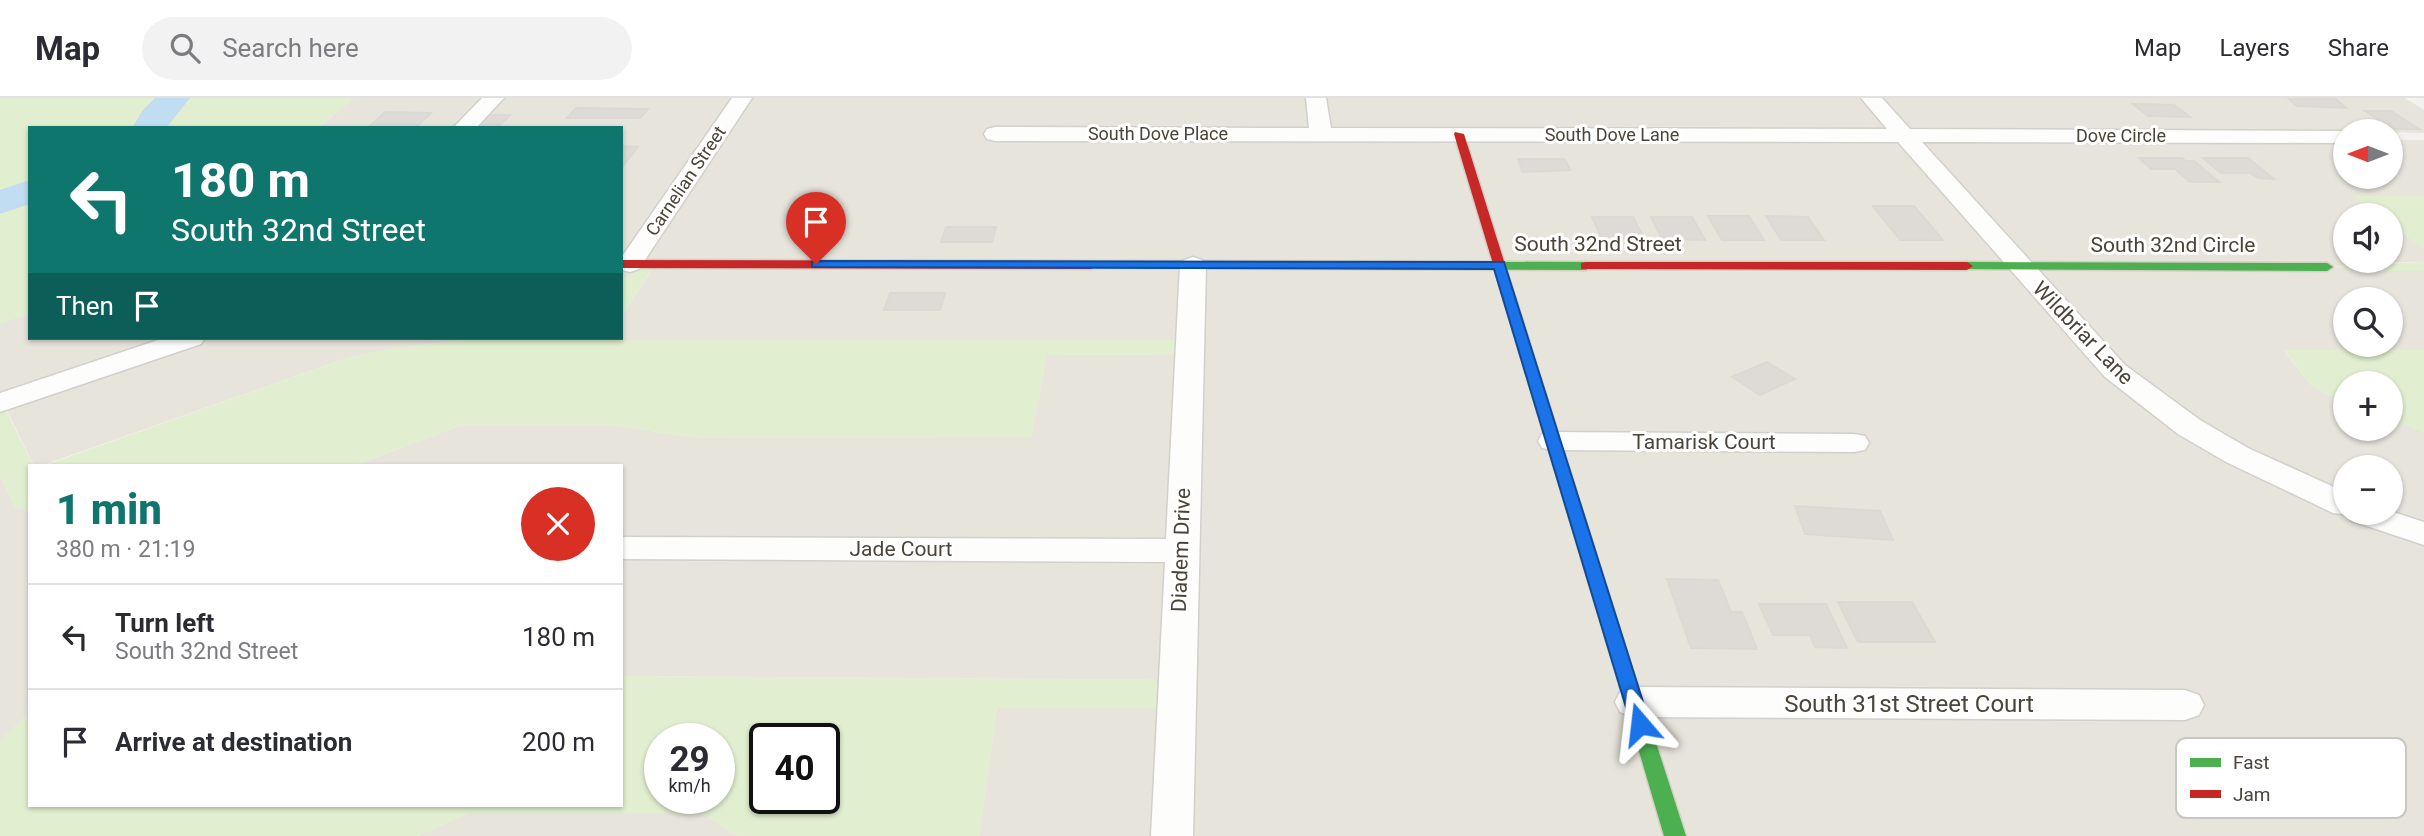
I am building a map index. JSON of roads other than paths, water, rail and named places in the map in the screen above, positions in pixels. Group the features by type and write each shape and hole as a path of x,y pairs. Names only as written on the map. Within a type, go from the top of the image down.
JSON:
{"street":[{"path":"466,126 494,98"},
{"name":"Carnelian Street","path":"626,264 742,98"},
{"path":"1316,98 1321,134"},
{"name":"Wildbriar Lane","path":"1871,98 2093,349 2149,398 2237,455 2333,499"},
{"name":"South Dove Place","path":"995,134 1321,134"},
{"name":"South Dove Lane","path":"1321,134 1904,135"},
{"path":"1459,134 1675,836"},
{"name":"Dove Circle","path":"1904,135 2333,136"},
{"name":"South 32nd Street","path":"626,264 2020,265"},
{"name":"Diadem Drive","path":"1172,836 1193,265"},
{"name":"South 32nd Circle","path":"2020,265 2327,267"},
{"path":"0,403 185,340"},
{"name":"Tamarisk Court","path":"1553,441 1854,443"},
{"path":"2398,525 2424,534"},
{"name":"Jade Court","path":"623,548 1181,551"},
{"name":"South 31st Street Court","path":"1634,702 2185,705"}],"waterway":[{"path":"150,126 155,117 174,98"},
{"path":"0,203 28,192"}]}
